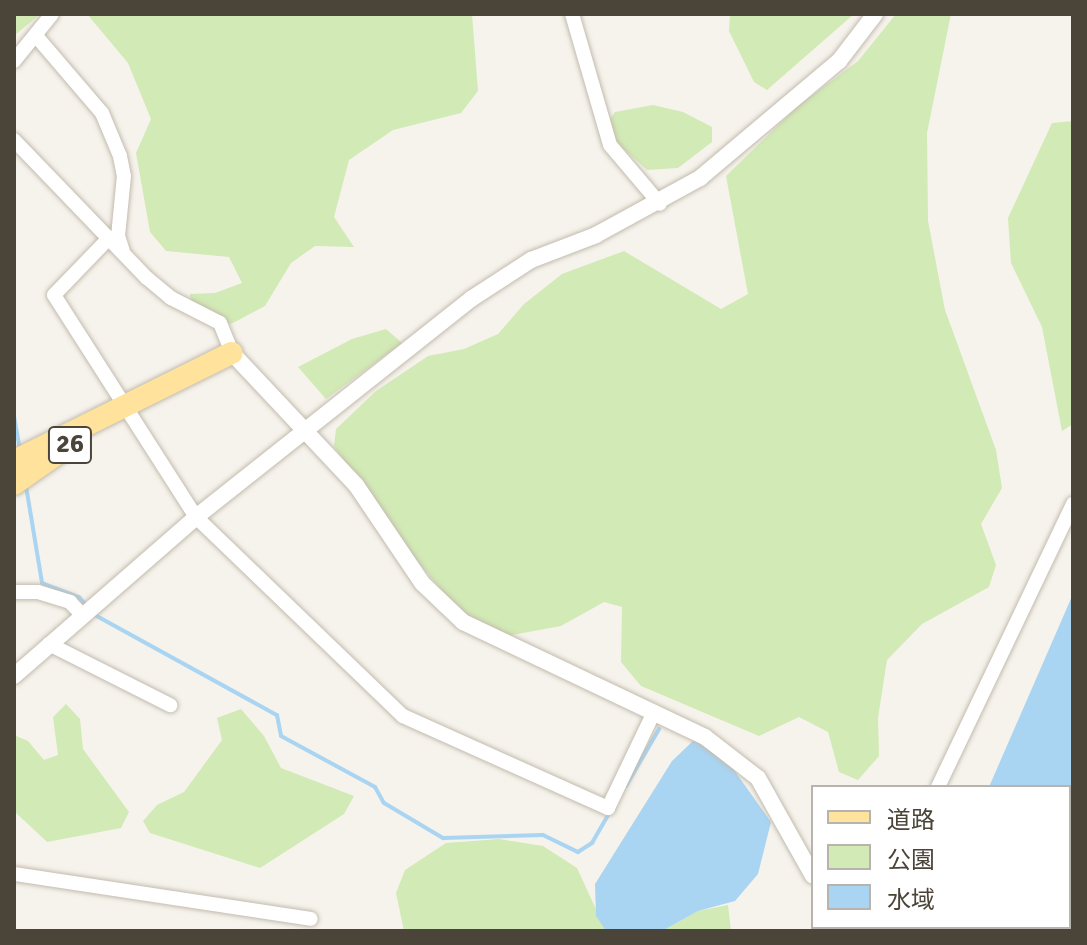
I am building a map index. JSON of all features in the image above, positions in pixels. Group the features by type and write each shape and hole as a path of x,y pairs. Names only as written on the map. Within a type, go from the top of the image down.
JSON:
{"main road":[{"name":"26","path":"15,474 127,406 232,353"}],"street":[{"path":"14,61 37,37 52,14"},
{"path":"572,14 610,145 660,204"},
{"path":"14,676 81,614 196,517 302,430 483,291 531,260 660,204 786,109 839,61 875,14"},
{"path":"37,37 102,113 120,156 124,176 118,236 124,252"},
{"path":"14,140 171,298 220,323 232,353 356,485 422,583 463,622 705,737 758,778 811,872"},
{"path":"109,238 54,295 196,517 403,716 594,806 608,808 653,714"},
{"path":"939,785 1073,504"},
{"path":"14,592 38,592 70,602 81,614"},
{"path":"49,644 170,705"},
{"path":"14,874 311,919"}],"green space":[{"path":"14,14 40,14 14,36"},
{"path":"87,14 472,14 478,91 461,113 393,130 349,160 334,217 354,247 315,246 291,263 265,306 231,324 191,301 190,294 215,293 242,283 229,257 166,251 150,232 136,153 151,119 128,63"},
{"path":"730,14 854,14 767,90 754,82 729,31"},
{"path":"896,14 951,14 927,133 928,221 945,310 996,450 1002,488 981,524 996,565 989,587 922,624 887,660 878,718 879,756 858,780 839,772 828,732 799,717 759,736 641,686 621,662 622,607 604,602 561,626 507,636 466,619 401,542 334,446 336,429 376,391 428,356 464,349 498,334 524,304 562,274 624,251 721,309 748,294 726,176 798,106 858,61"},
{"path":"653,105 683,112 712,127 712,142 678,168 647,170 615,141 607,123 615,112"},
{"path":"1073,121 1073,424 1062,431 1042,327 1011,263 1008,218 1052,123"},
{"path":"386,329 402,343 326,399 298,367 352,339"},
{"path":"66,704 80,719 83,749 129,812 121,828 47,842 14,811 14,735 28,741 44,760 58,755 53,717"},
{"path":"241,709 264,736 281,768 354,796 344,814 260,868 150,833 143,821 157,805 184,792 222,740 217,718"},
{"path":"499,839 543,846 577,868 606,931 404,931 396,893 405,870 446,843"},
{"path":"728,905 731,931 662,931 698,911"}],"water":[{"path":"1073,594 1071,862 1071,785 990,785"},
{"path":"694,740 729,763 771,822 758,874 735,901 698,911 662,931 606,931 596,916 595,884 672,761"},
{"path":"927,929 984,929 926,931"}],"waterway":[{"path":"14,416 20,450"},
{"path":"26,486 42,583 79,597 88,607"},
{"path":"93,614 277,715 281,736 375,787 384,803 443,838 543,835 578,852 592,843 611,810"},
{"path":"626,786 659,729"}]}
